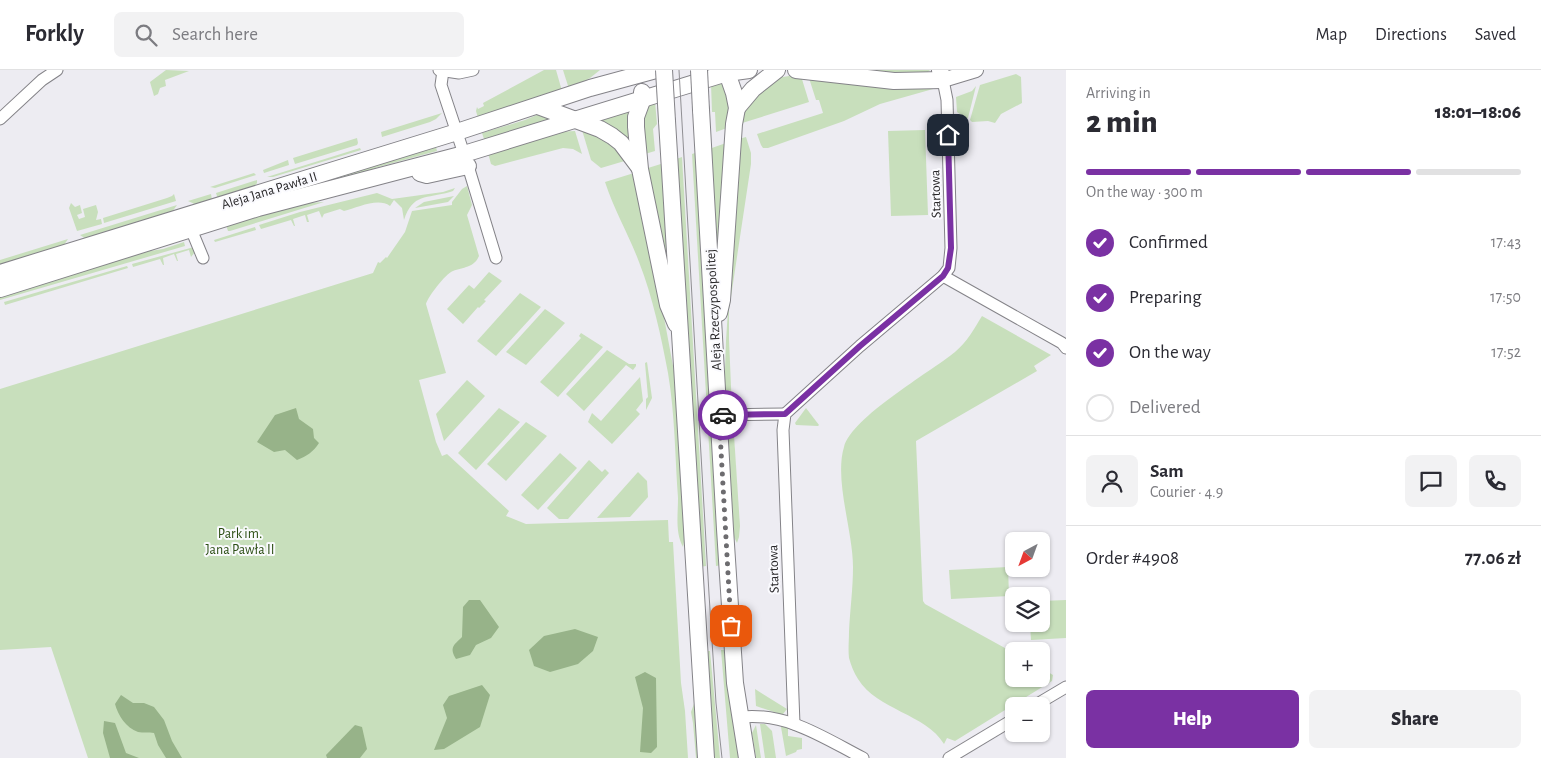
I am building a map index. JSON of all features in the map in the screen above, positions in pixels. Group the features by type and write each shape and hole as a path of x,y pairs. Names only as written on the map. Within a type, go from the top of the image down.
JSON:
{"main road":[{"path":"590,88 608,70"},
{"name":"Aleja Jana Pawła II","path":"0,273 457,132 637,73 656,70"},
{"path":"664,70 706,758"},
{"name":"Aleja Rzeczypospolitej","path":"699,70 735,684 747,758"},
{"name":"Aleja Jana Pawła II","path":"0,289 258,208 406,170 466,160 574,120 727,71 749,70"},
{"path":"714,332 722,300 734,124 738,108 753,89 778,70"},
{"path":"796,70 894,81 942,75"},
{"path":"727,71 738,108"},
{"path":"637,73 643,98 636,117 640,169 668,305 681,335"},
{"path":"538,106 600,129 612,136 621,143 640,169"}],"street":[{"path":"0,119 42,80 57,70"},
{"path":"473,70 465,72 441,71 441,85 496,258"},
{"path":"942,75 976,70"},
{"name":"Startowa","path":"942,75 947,100 951,248 948,268 943,276"},
{"path":"191,229 203,258"},
{"path":"719,415 785,414 860,346 943,276 1066,348"},
{"name":"Startowa","path":"785,414 783,430 794,724"},
{"path":"1049,697 1066,687"},
{"path":"740,717 756,716 794,724 863,758"},
{"path":"949,758 1005,724"}],"green space":[{"path":"166,70 189,71 165,80 166,86 160,88 158,94 154,96 150,82"},
{"path":"544,70 556,70 562,91 478,118 477,107 478,109 484,106 483,103"},
{"path":"563,70 600,70 590,78 569,89"},
{"path":"831,70 930,70 926,74"},
{"path":"1016,74 1021,77 1022,103 1001,114 995,123 988,121 972,122 970,120 980,85"},
{"path":"801,76 809,102 739,124 748,103 777,78"},
{"path":"809,78 933,89 880,104 844,121 768,148 763,148 757,134 823,113 819,100 816,100"},
{"path":"725,80 729,98 727,128 716,132 715,112 712,112 711,84"},
{"path":"976,86 967,119 957,112 956,97 972,91"},
{"path":"655,101 657,124 653,129 655,151 645,154 641,135 644,104"},
{"path":"563,104 567,116 485,142 482,133 525,120"},
{"path":"634,107 633,149 588,122"},
{"path":"442,113 430,122 382,137 381,132"},
{"path":"582,130 601,136 628,160 601,168 591,160"},
{"path":"925,130 928,215 891,216 888,131"},
{"path":"575,131 582,154 573,149 563,148 495,166 491,164 488,153 557,132"},
{"path":"746,137 751,153 751,164 729,310 732,410 725,407 724,398 726,341 739,139"},
{"path":"357,138 357,145 295,164 293,158"},
{"path":"435,143 437,151 252,205"},
{"path":"726,143 718,285 709,149"},
{"path":"360,148 361,150 273,177 267,177"},
{"path":"698,152 722,565 716,566 692,154"},
{"path":"682,157 706,566 700,567 676,159"},
{"path":"288,160 289,165 264,173 263,170"},
{"path":"664,163 672,294 648,168"},
{"path":"254,173 256,175 215,188 210,187"},
{"path":"634,173 676,382 686,532 683,547 678,529 672,404 668,373 644,276 605,182"},
{"path":"257,180 254,187 218,199 216,193"},
{"name":"Park im. Jana Pawła II","path":"467,186 472,205 467,215 479,256 471,265 453,271 446,276 433,291 426,304 446,373 419,380 436,442 442,456 447,454 509,511 506,516 526,524 668,520 669,542 673,542 681,683 688,758 88,758 51,647 0,650 0,389 373,273 378,262 380,263 387,258 405,232 412,211 452,205 452,202 462,189"},
{"path":"455,188 453,191 421,198 416,201 404,220 402,208 394,200 390,206 374,203 344,211 340,209 324,214 322,218 319,211 307,215 309,222 307,222 305,215 293,219 295,226 291,220 261,229 259,225 300,212 377,193 392,199 443,192"},
{"path":"174,194 176,201 104,223 103,218 167,198"},
{"path":"211,194 212,200 197,205 188,201"},
{"path":"454,196 448,202 415,208 424,202"},
{"path":"324,202 230,231 228,231 226,225 307,203"},
{"path":"71,203 75,207 80,205 82,213 77,215 79,219 85,217 83,209 96,205 98,212 96,220 101,219 102,224 77,231 69,208"},
{"path":"177,205 172,212 86,239 80,235"},
{"path":"255,227 256,230 215,242 214,240"},
{"path":"68,239 64,245 0,267 0,260"},
{"path":"184,242 185,246 0,300 0,295 130,254 163,249"},
{"path":"194,247 195,252 191,257 189,250 176,254 178,261 174,254 163,258 164,265 160,259 133,267 132,264"},
{"path":"127,266 128,268 5,305 4,302"},
{"path":"489,272 502,281 484,300 486,301 463,324 447,309 469,285 474,289"},
{"path":"520,293 541,307 496,356 477,341"},
{"path":"545,309 565,323 526,365 506,352"},
{"path":"982,316 1051,355 1034,366 1037,371 916,441 923,601 925,604 1005,648 1005,687 1042,687 1026,697 1005,697 1005,710 955,741 947,738 944,744 926,726 877,698 866,689 855,674 849,658 853,567 842,490 842,460 844,447 850,435 861,422 893,396 955,352 967,340"},
{"path":"581,333 603,347 558,397 540,382 581,338 579,336"},
{"path":"607,350 629,364 636,364 636,366 633,370 626,365 584,411 566,394"},
{"path":"647,362 652,398 646,410 646,399 648,397 645,363"},
{"path":"640,377 643,401 636,410 640,414 612,444 588,422 592,413 601,421"},
{"path":"467,380 485,396 444,441 436,414"},
{"path":"296,408 299,419 313,429 314,438 319,443 310,453 297,460 285,450 274,452 257,442 275,415"},
{"path":"499,408 520,422 476,470 458,453"},
{"path":"806,408 818,426 796,425 795,423"},
{"path":"733,420 740,526 737,543 734,537 727,423"},
{"path":"526,422 547,436 506,481 487,464"},
{"path":"560,453 577,468 538,510 521,495"},
{"path":"589,460 602,472 605,469 609,473 568,519 559,519 547,508"},
{"path":"638,472 647,481 648,497 630,517 597,518"},
{"path":"1005,567 1005,578 1008,578 1009,587 1005,587 1005,596 951,599 949,570"},
{"path":"469,600 480,600 499,627 491,638 476,645 470,655 456,659 453,649 462,637 463,607"},
{"path":"1066,600 1066,638 1031,640 1030,632 1050,632 1050,601"},
{"path":"575,629 598,637 593,651 578,664 550,672 534,666 529,650 544,636"},
{"path":"721,650 726,650 740,758 730,758"},
{"path":"705,651 710,651 720,758 712,758"},
{"path":"645,672 656,678 657,747 651,753 640,752 643,708 635,677"},
{"path":"1050,673 1053,675 1050,682"},
{"path":"482,685 490,695 480,727 444,749 434,750 447,718 443,705 449,696"},
{"path":"755,689 787,709 783,714 780,714 756,706"},
{"path":"121,695 133,703 144,703 154,707 164,720 172,741 182,758 166,758 158,745 154,733 138,732 126,724 120,717 115,704"},
{"path":"695,701 699,758 696,758 691,712"},
{"path":"104,721 115,723 126,753 139,758 110,758 103,733"},
{"path":"760,724 765,724 772,731 776,758 765,758"},
{"path":"355,725 362,727 367,749 360,758 327,758 326,755"},
{"path":"756,725 761,758 756,758 752,733"},
{"path":"781,727 788,727 788,736 802,738 802,749 786,756"}],"tram line":[{"path":"679,70 709,594 716,703 722,758"}],"way so far":[{"path":"723,415 719,415 731,626"}],"route":[{"path":"723,415 785,414 860,346 943,276 951,260 948,135"}]}
